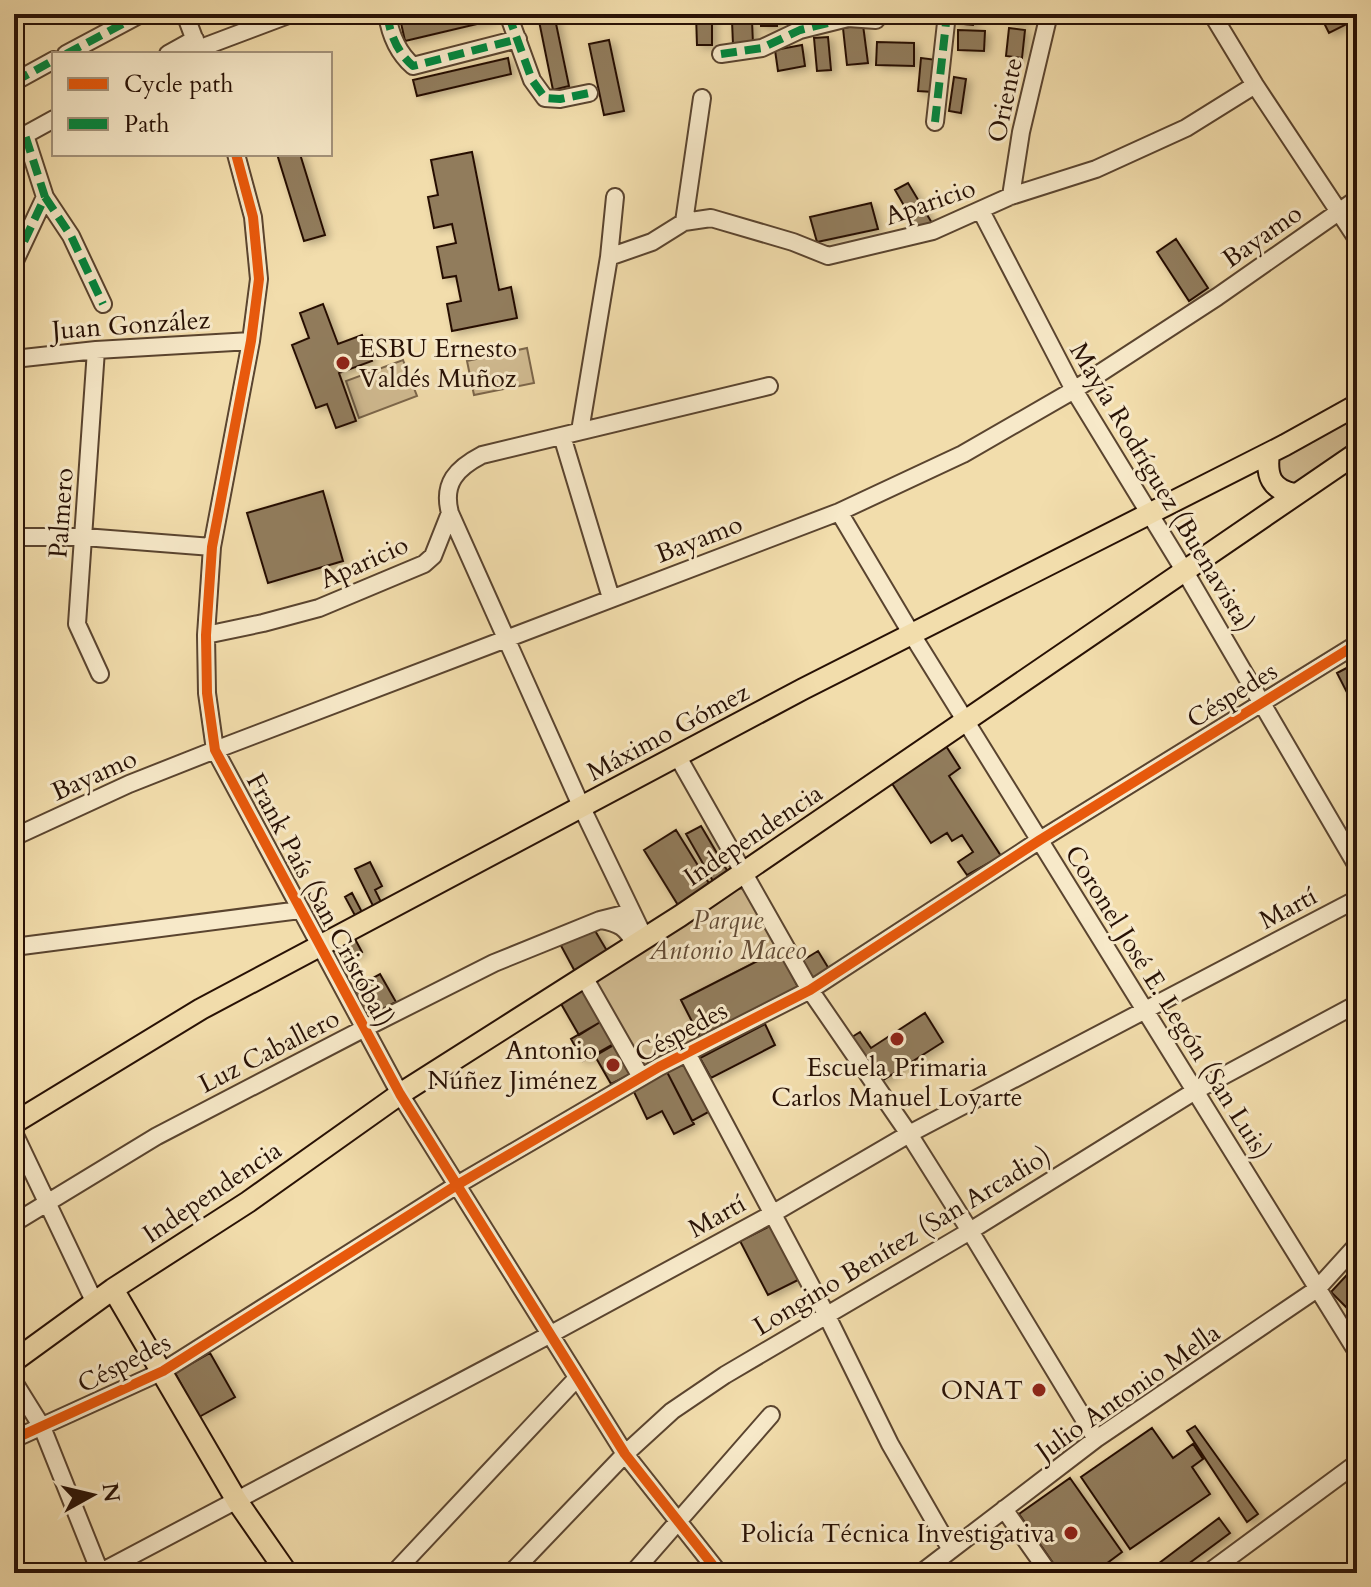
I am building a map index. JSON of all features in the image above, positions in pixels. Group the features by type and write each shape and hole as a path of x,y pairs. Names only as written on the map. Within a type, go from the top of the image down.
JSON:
{"main road":[{"name":"Máximo Gómez","path":"14,1123 201,1009 911,633 1269,453 1357,405"},
{"path":"1269,453 1267,467 1273,483 1280,491 1294,494"},
{"name":"Independencia","path":"14,1361 113,1289 248,1202 400,1094 743,874 1357,453"},
{"path":"113,1289 237,1501 287,1573"}],"street":[{"path":"70,52 141,14"},
{"path":"185,14 198,47"},
{"path":"177,52 291,14"},
{"path":"387,14 396,45 413,66 518,39"},
{"path":"508,14 532,80 545,98 560,99 589,93"},
{"path":"721,54 762,48 800,22 848,18 876,20 877,14"},
{"path":"935,122 947,14"},
{"name":"Oriente","path":"1011,196 1021,132 1049,14"},
{"path":"1212,14 1357,239"},
{"path":"14,82 52,61"},
{"name":"Aparicio","path":"684,222 711,218 793,242 828,256 933,231 1011,196 1109,163 1186,128 1255,85"},
{"path":"609,257 652,242 684,222 702,98"},
{"path":"52,120 20,138 45,197 71,236 103,304"},
{"name":"Frank País (San Cristóbal)","path":"237,156 253,217 259,279 251,341 212,547 206,635 207,693 215,750 400,1094 625,1454 719,1573"},
{"path":"14,263 45,197"},
{"path":"580,431 609,257 615,197"},
{"name":"Bayamo","path":"14,837 129,784 215,750 839,512 963,454 1074,390 1217,297 1357,199"},
{"name":"Mayía Rodríguez (Buenavista)","path":"981,211 1074,390 1262,701 1357,866"},
{"name":"Juan González","path":"14,359 96,350 251,341"},
{"name":"Palmero","path":"96,350 77,624 100,674"},
{"name":"Aparicio","path":"206,635 319,608 424,564 433,556 450,513 447,492 452,476 462,465 482,455 769,386"},
{"path":"562,436 611,598"},
{"name":"Coronel José E. Legón (San Luis)","path":"839,512 1357,1352"},
{"path":"450,513 632,912 640,942"},
{"path":"14,537 84,537 212,547"},
{"name":"Céspedes","path":"14,1439 163,1371 457,1185 641,1077 810,990 1040,840 1357,644"},
{"path":"678,757 810,990 909,1134 1096,1439"},
{"name":"Martí","path":"100,1573 551,1334 772,1214 909,1134 1357,899"},
{"path":"14,947 300,910"},
{"name":"Luz Caballero","path":"14,1223 157,1136 494,963 600,920 632,912"},
{"path":"600,920 617,922 640,942"},
{"path":"14,953 36,945"},
{"path":"584,977 641,1077"},
{"name":"Longino Benítez (San Arcadio)","path":"511,1573 625,1454 672,1411 725,1375 970,1231 1195,1091 1357,1004"},
{"path":"687,1053 826,1314 890,1444 951,1550"},
{"path":"14,1133 95,1303"},
{"name":"Julio Antonio Mella","path":"921,1573 1096,1439 1317,1289 1357,1245"},
{"path":"394,1573 577,1378"},
{"path":"14,1382 42,1427 100,1573"},
{"path":"633,1573 771,1415"},
{"path":"1208,1573 1357,1463"},
{"path":"1004,1509 1049,1573"}],"green space":[{"path":"527,348 534,383 474,395 467,361"},
{"path":"403,360 417,396 359,418 346,381"},
{"path":"1357,412 1357,442 1294,485 1279,477 1277,459"},
{"name":"Parque Antonio Maceo","path":"732,888 743,889 779,950 681,1000 701,1039 646,1069 595,980"}],"building":[{"path":"441,14 493,14 494,20 405,41 401,23"},
{"path":"554,14 569,86 553,90 538,16"},
{"path":"761,14 777,14 777,26 761,26"},
{"path":"955,14 974,14 973,25 954,23"},
{"path":"1011,14 1025,14 1025,22 1010,21"},
{"path":"1331,14 1357,14 1357,19 1329,33 1322,19"},
{"path":"696,15 712,15 712,45 697,45"},
{"path":"732,21 752,21 753,44 733,44"},
{"path":"863,25 868,63 847,65 843,28"},
{"path":"1009,28 1025,30 1022,58 1006,56"},
{"path":"958,30 985,31 984,51 958,50"},
{"path":"828,37 831,70 817,71 814,38"},
{"path":"609,40 624,111 604,115 589,44"},
{"path":"877,42 914,43 914,66 876,65"},
{"path":"802,45 805,66 778,71 775,50"},
{"path":"508,58 511,74 417,96 413,80"},
{"path":"921,58 937,60 933,92 918,91"},
{"path":"954,77 966,79 961,113 949,111"},
{"path":"472,152 499,290 511,287 517,318 452,331 447,304 461,301 456,276 443,278 437,247 456,243 452,224 434,228 428,197 438,195 431,160"},
{"path":"278,156 301,156 325,235 304,241"},
{"path":"908,183 932,223 918,230 895,190"},
{"path":"871,203 878,229 817,242 810,217"},
{"path":"1176,239 1208,288 1189,301 1157,252"},
{"path":"323,304 338,344 362,335 372,361 339,373 356,421 336,428 327,404 316,408 292,345 309,338 300,313"},
{"path":"323,491 343,561 268,583 247,513"},
{"path":"1357,664 1357,712 1337,673"},
{"path":"946,746 960,768 949,776 1001,856 967,875 958,862 973,852 962,835 952,841 947,833 931,843 891,782"},
{"path":"701,826 728,872 713,881 686,834"},
{"path":"676,830 710,885 678,905 644,850"},
{"path":"370,862 382,886 375,890 384,908 376,912 355,869"},
{"path":"352,893 365,918 358,921 345,897"},
{"path":"594,929 610,956 578,977 559,942"},
{"path":"355,939 362,952 337,964 330,951"},
{"path":"779,950 799,989 701,1039 681,1000"},
{"path":"818,951 829,969 812,981 800,962"},
{"path":"380,974 396,1002 366,1018 353,994 363,989 360,985"},
{"path":"583,989 602,1021 579,1035 560,1002"},
{"name":"Escuela Primaria Carlos Manuel Loyarte","path":"925,1013 943,1042 880,1082 852,1037 860,1032 871,1048"},
{"path":"602,1021 615,1043 583,1061 571,1039"},
{"path":"765,1024 775,1045 711,1078 700,1058"},
{"name":"Antonio Núñez Jiménez","path":"614,1045 631,1074 611,1084 595,1056"},
{"path":"688,1062 712,1110 692,1121 667,1072"},
{"path":"667,1072 694,1124 674,1134 662,1111 647,1119 633,1090"},
{"path":"772,1225 800,1279 768,1295 740,1241"},
{"path":"1357,1264 1357,1298 1347,1308 1331,1292"},
{"path":"210,1353 235,1397 199,1417 175,1373"},
{"path":"1195,1426 1258,1514 1247,1522 1187,1431"},
{"path":"1152,1428 1173,1458 1193,1444 1203,1459 1192,1467 1210,1494 1130,1549 1081,1477"},
{"name":"Policía Técnica Investigativa","path":"1070,1478 1122,1552 1102,1567 1106,1573 1060,1573 1019,1514"},
{"path":"1219,1518 1230,1533 1176,1573 1146,1573"}],"marked path":[{"path":"70,52 141,14"},
{"path":"387,14 395,42 413,66 518,39"},
{"path":"508,14 532,80 545,98 560,99 589,93"},
{"path":"721,54 762,48 800,30 848,18 876,20 877,14"},
{"path":"935,122 947,14"},
{"path":"14,82 52,61"},
{"path":"14,263 45,197 25,135"},
{"path":"45,197 71,236 103,304"}],"cycle path":[{"path":"237,156 253,217 259,279 251,341 212,547 206,635 207,693 215,750 400,1094 625,1454 719,1573"},
{"path":"14,1439 163,1371 457,1185 659,1067 810,990 1040,840 1357,644"}],"place":[{"name":"ESBU Ernesto Valdés Muñoz","path":"343,363"},
{"name":"Escuela Primaria Carlos Manuel Loyarte","path":"897,1039"},
{"name":"Antonio Núñez Jiménez","path":"613,1065"},
{"name":"ONAT","path":"1039,1390"},
{"name":"Policía Técnica Investigativa","path":"1071,1533"}]}
